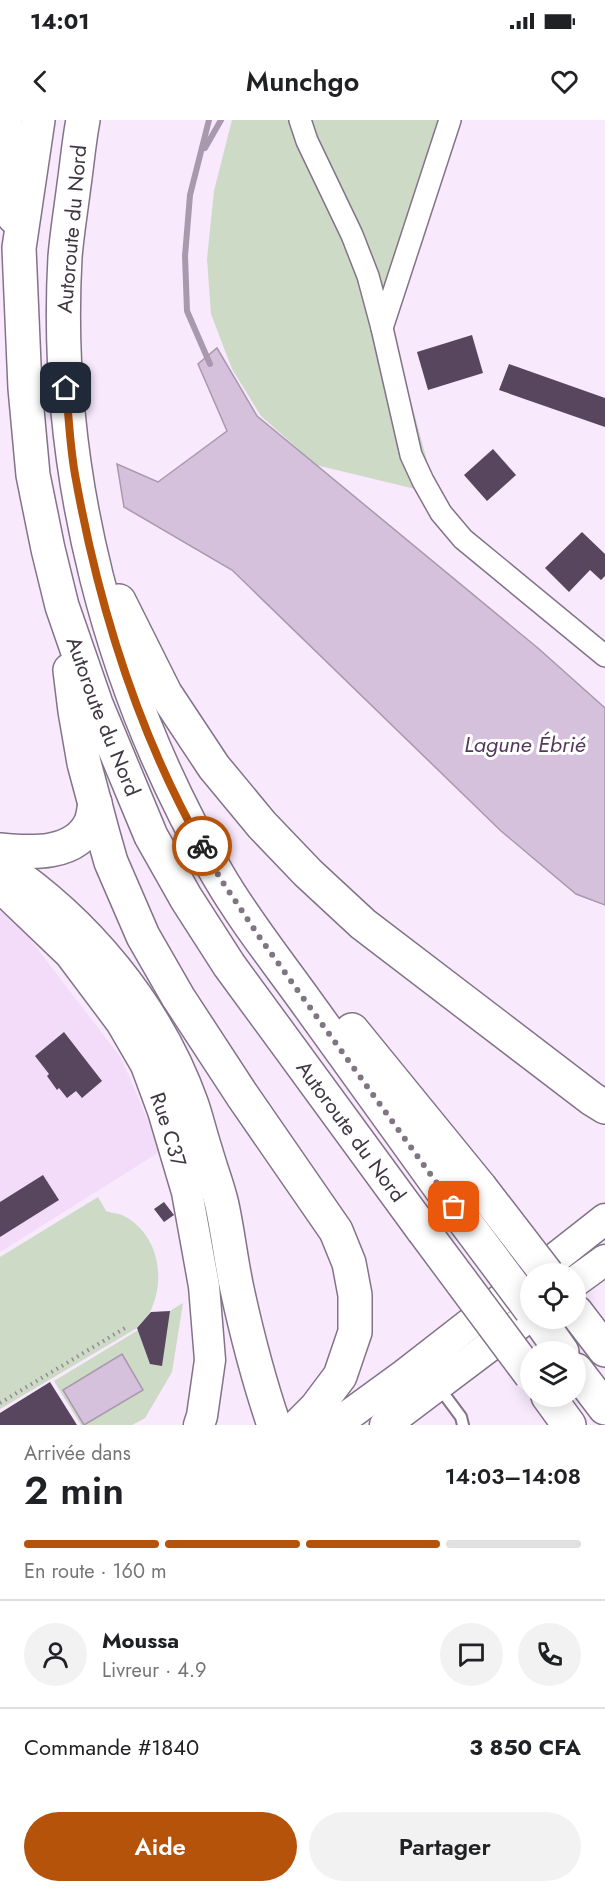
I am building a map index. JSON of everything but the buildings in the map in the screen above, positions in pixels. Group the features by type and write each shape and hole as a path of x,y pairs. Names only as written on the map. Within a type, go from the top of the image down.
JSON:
{"highway":[{"path":"5,120 6,169 19,248"},
{"name":"Autoroute du Nord","path":"38,120 19,248 25,388 33,475 62,606 96,704 151,836 186,898 229,965 520,1360"},
{"name":"Autoroute du Nord","path":"83,120 65,254 66,388 75,477 89,543 112,632 131,692 157,756 220,878 260,938 520,1295"},
{"path":"89,543 165,693 214,767 262,825 308,873 363,924 592,1100 605,1107"},
{"path":"62,606 84,763 111,862 143,936 178,997 336,1231 349,1263 355,1295 355,1332 340,1376 316,1408 299,1425"},
{"path":"0,850 42,852 61,848 80,836 91,822 95,803"},
{"path":"0,864 57,907 114,967 168,1050 192,1104 221,1202 237,1290 262,1392 274,1425"},
{"path":"260,938 346,1024 480,1187 539,1263"},
{"path":"586,1383 605,1408"},
{"path":"556,1407 569,1425"}],"street":[{"path":"300,120 307,141 352,235 368,276 411,455 423,482 441,513 463,538 605,656"},
{"path":"382,328 450,120"},
{"name":"Rue C37","path":"0,887 70,954 121,1022 146,1065 176,1151 187,1192 204,1286 210,1360 199,1425"},
{"path":"549,1263 605,1219"},
{"path":"586,1274 605,1260"},
{"path":"335,1425 520,1285"},
{"path":"385,1425 520,1324"}],"lane":[{"path":"438,1386 464,1425"}],"path":[{"path":"0,1403 124,1328"}],"shaded area":[{"path":"0,900 121,1058 161,1151 0,1252"}],"green space":[{"path":"232,120 441,120 388,317 436,494 316,465 261,416 232,369 211,314 207,259 214,191"},
{"path":"98,1197 106,1211 122,1215 136,1224 151,1245 156,1257 158,1284 150,1312 137,1328 0,1409 0,1257"},
{"path":"183,1303 172,1372 145,1418 132,1425 81,1425 54,1381"}],"water":[{"name":"Lagune Ébrié","path":"217,348 257,416 539,649 605,708 605,905 576,894 501,831 232,570 124,507 117,464 158,482 227,431 198,364"},
{"path":"122,1354 143,1390 84,1425 63,1390"}],"waterway":[{"path":"209,120 190,195 185,256 187,311 210,364"},
{"path":"205,148 221,120"}],"way so far":[{"path":"202,846 220,878 260,938 454,1207"}],"route":[{"path":"66,388 75,477 112,632 131,692 157,756 202,846"}]}
